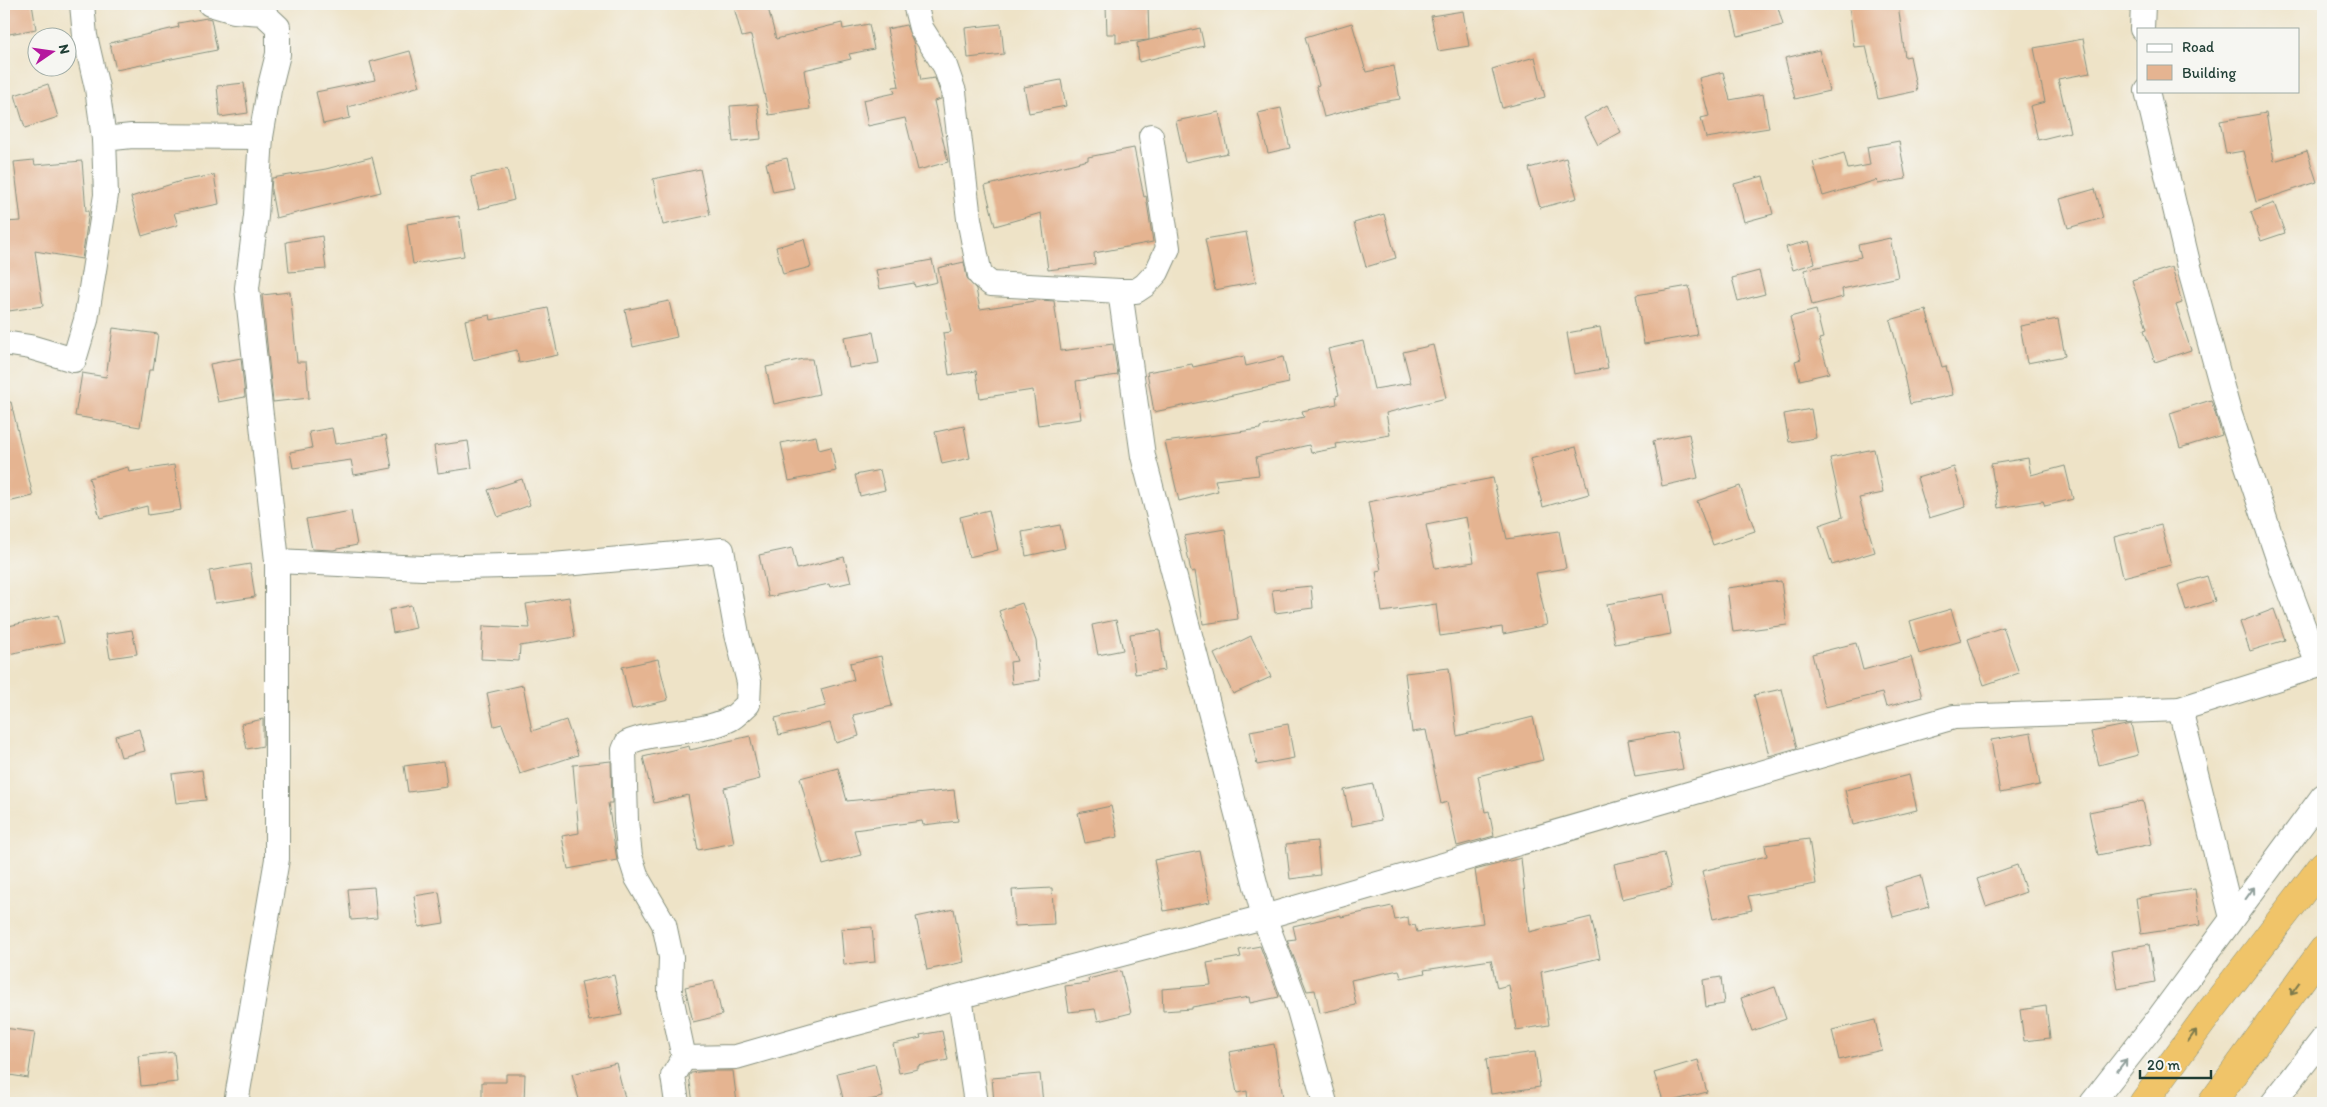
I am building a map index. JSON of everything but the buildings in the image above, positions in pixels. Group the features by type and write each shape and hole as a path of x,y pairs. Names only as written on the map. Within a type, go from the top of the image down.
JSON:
{"highway":[{"path":"2143,1103 2209,1013 2323,865"},
{"path":"2212,1103 2323,950"}],"street":[{"path":"4,343 30,347 74,360 86,320 106,195 104,139 97,88 85,36 82,4"},
{"path":"210,4 234,12 263,13 278,26 278,54 269,90 261,137 256,216 247,288 277,561 277,859 236,1103"},
{"path":"915,4 921,28 945,66 954,92 969,219 980,275 990,284 1120,291 1136,291 1144,285 1157,272 1168,248 1151,136"},
{"path":"2142,28 2143,4"},
{"path":"684,1058 736,1057 1264,917 1954,717 2180,709 2320,664 2281,568 2228,409 2189,267 2147,92"},
{"path":"104,139 132,136 261,137"},
{"path":"1120,291 1143,456 1264,917 1299,1010 1325,1103"},
{"path":"277,561 422,568 553,566 722,550 737,634 749,682 748,704 731,718 702,729 639,738 627,743 624,750 626,821 630,856 637,878 664,924 672,957 670,992 684,1058 673,1076 677,1103"},
{"path":"2180,709 2232,918"},
{"path":"2092,1103 2158,1019 2323,796"},
{"path":"960,997 976,1103"},
{"path":"2273,1103 2323,1039"}]}
